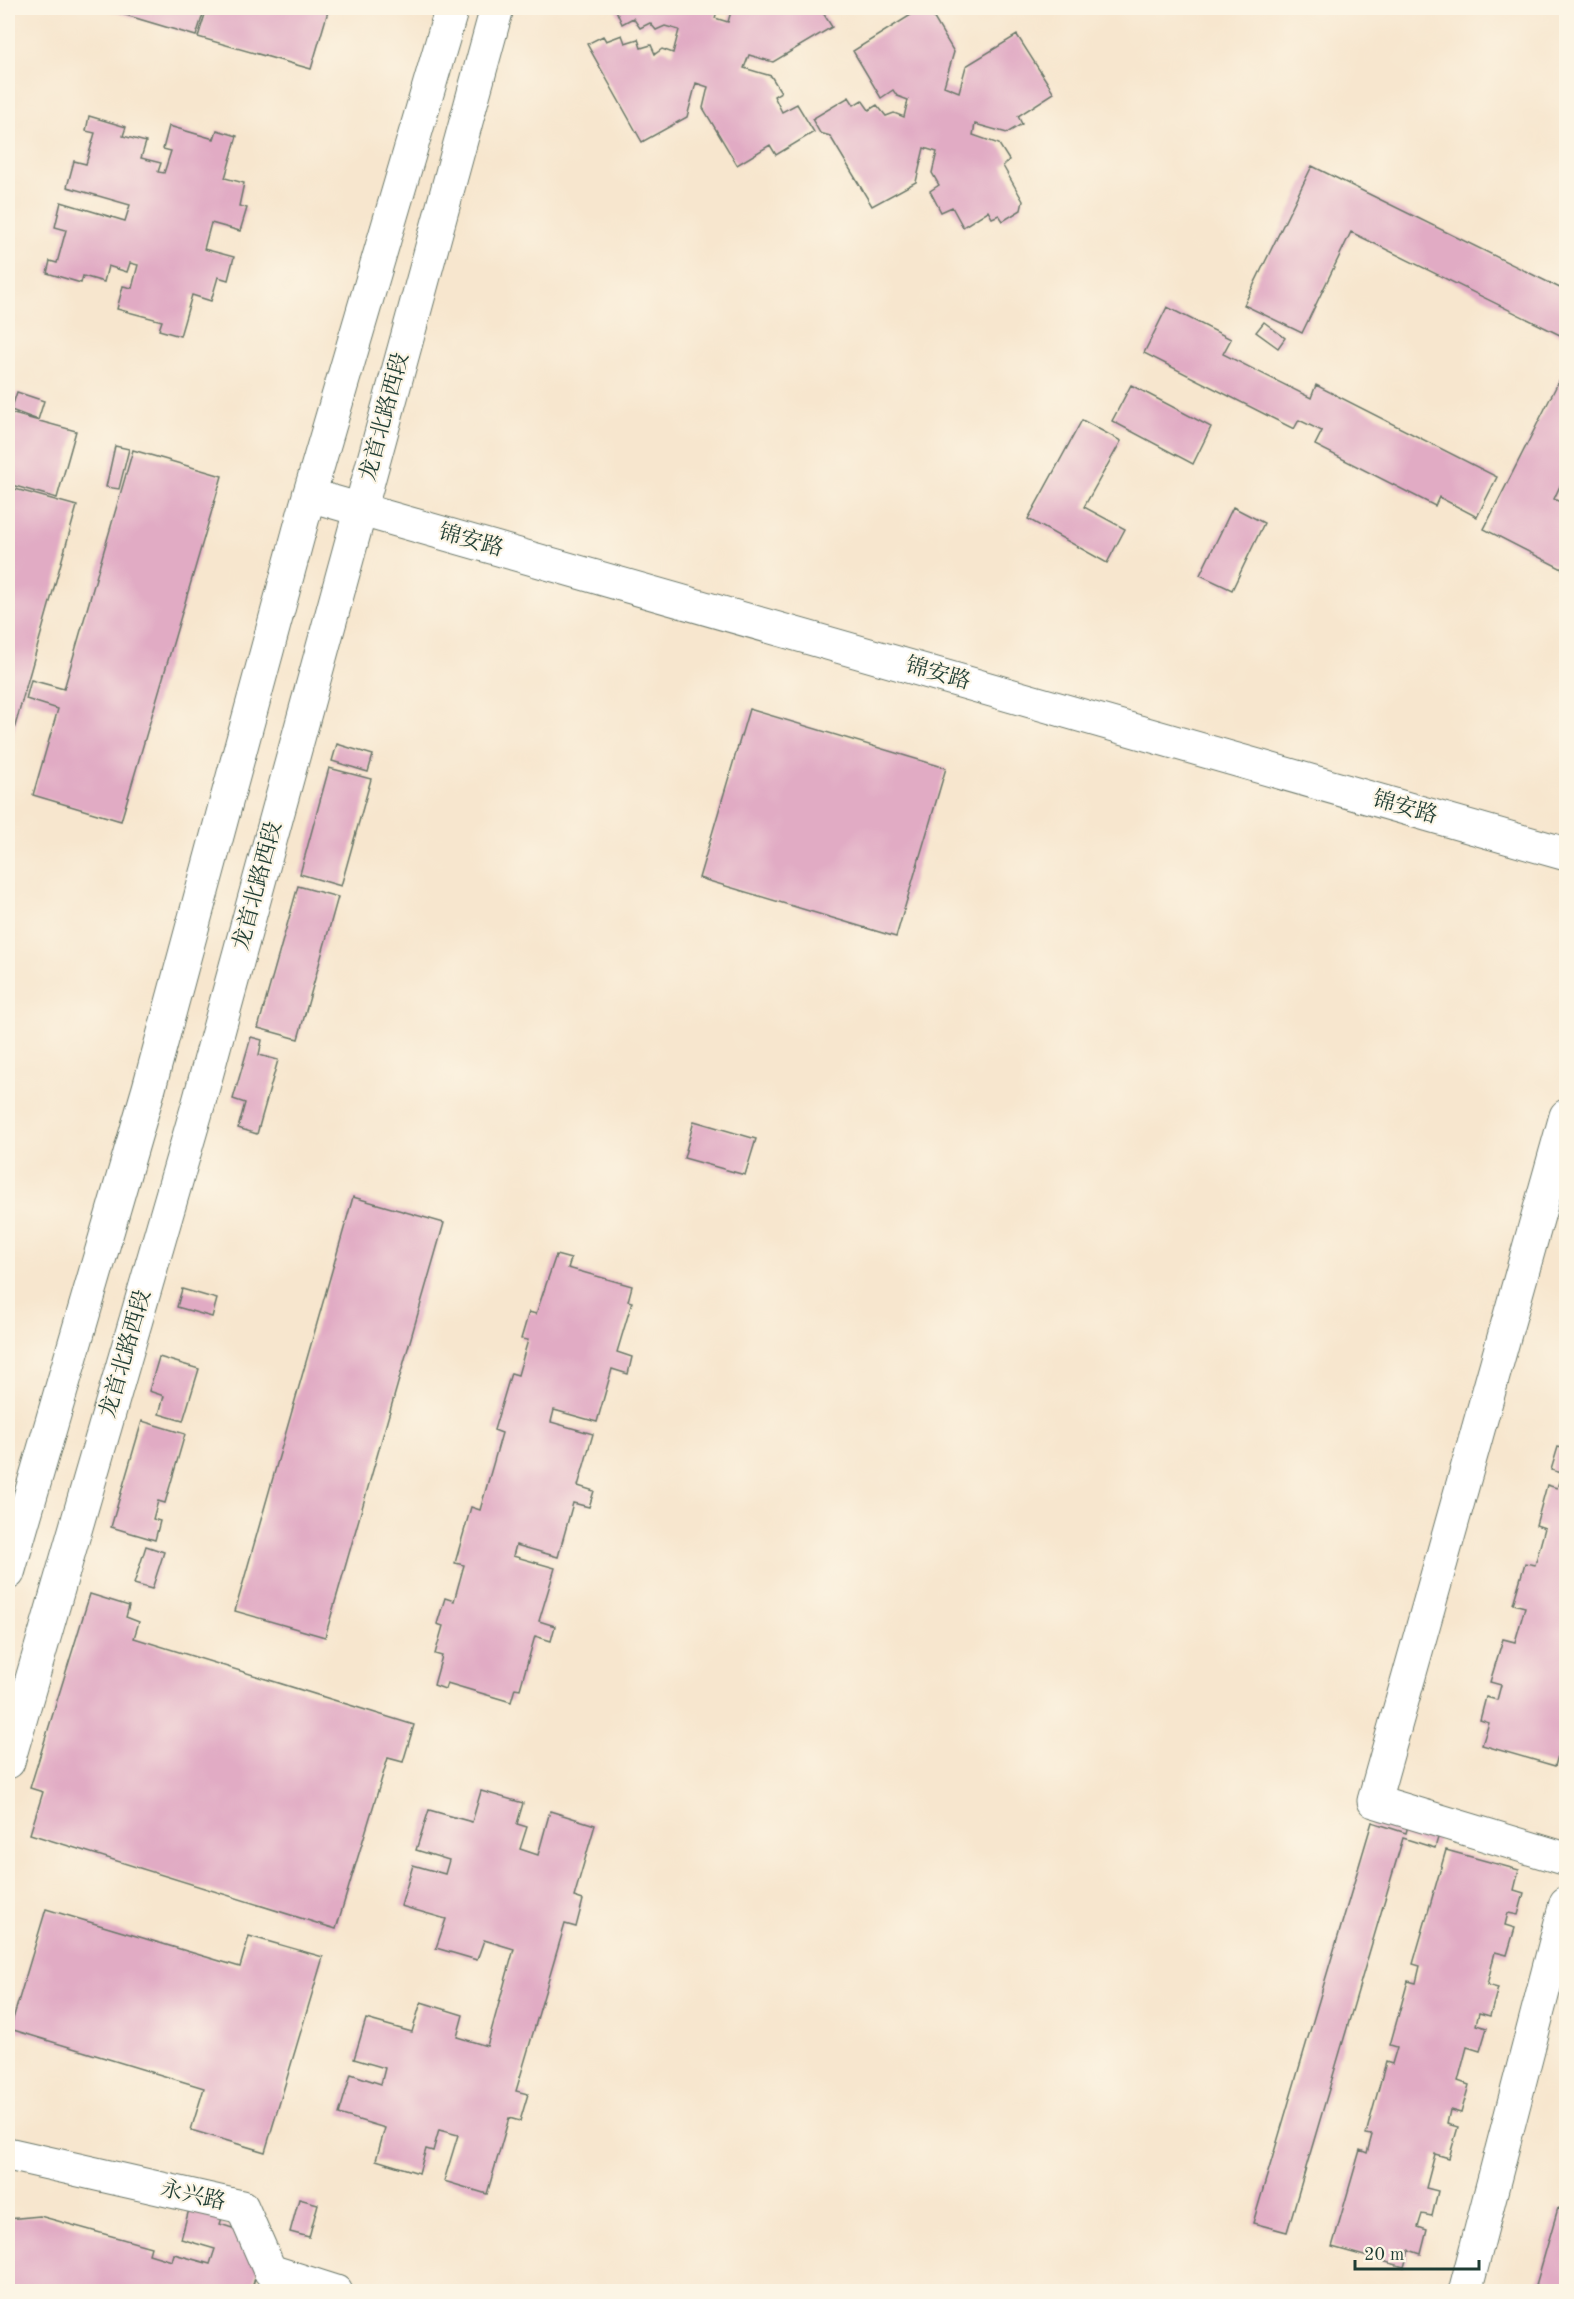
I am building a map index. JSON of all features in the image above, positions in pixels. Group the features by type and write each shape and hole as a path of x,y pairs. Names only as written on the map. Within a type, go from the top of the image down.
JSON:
{"street":[{"path":"8,1573 148,1088 309,495 452,8"},
{"name":"龙首北路西段","path":"8,1762 199,1102 497,8"},
{"name":"锦安路","path":"309,495 1566,854"},
{"path":"1566,1116 1374,1801 1566,1859"},
{"path":"1465,2292 1566,1903"},
{"name":"永兴路","path":"8,2154 242,2207 270,2271 336,2292"}],"building":[{"path":"102,8 205,8 196,36"},
{"path":"207,8 329,8 311,69 198,37"},
{"path":"615,8 718,8 715,18 728,22 732,8 820,8 832,27 773,62 749,55 744,68 771,76 781,92 774,96 782,112 797,104 814,132 776,155 770,145 737,165 703,108 708,87 696,83 687,117 642,142 587,44 603,36 606,41 622,35 625,43 638,39 641,48 651,45 655,54 662,49 673,53 679,30 665,26 656,30 650,23 640,28 633,18 622,24"},
{"path":"922,8 928,8 954,52 944,86 959,92 966,66 1017,35 1054,93 1018,116 1022,124 1007,133 975,124 973,135 999,144 1009,160 1003,166 1023,201 1021,210 1003,221 999,215 992,218 988,211 963,227 952,207 941,212 930,191 939,185 932,173 937,152 924,148 916,182 872,206 830,136 820,133 812,119 849,97 854,105 862,100 869,110 877,105 886,116 894,113 904,117 908,100 897,96 893,90 881,98 853,51"},
{"path":"89,116 126,127 123,136 146,142 141,158 161,163 158,172 164,173 171,151 163,149 169,126 214,139 217,130 237,136 225,178 244,183 239,206 247,208 240,231 211,223 204,249 234,257 228,280 218,277 211,301 192,295 180,336 159,330 162,321 117,309 123,286 132,288 138,265 130,263 127,272 108,266 104,282 83,276 81,283 47,273 50,261 57,263 66,230 55,227 61,202 125,221 130,205 67,187 74,161 86,164 95,133 86,131"},
{"path":"1312,166 1566,291 1566,338 1351,232 1302,333 1244,305"},
{"path":"1167,307 1231,339 1223,354 1311,398 1316,385 1497,477 1477,517 1439,497 1435,506 1315,445 1322,431 1299,420 1294,429 1144,353"},
{"path":"1264,322 1285,338 1278,348 1256,332"},
{"path":"1566,367 1566,473 1554,499 1566,505 1566,571 1484,529"},
{"path":"1131,385 1211,427 1193,464 1112,421"},
{"path":"17,392 44,401 38,420 11,410"},
{"path":"10,413 76,431 57,498 8,484"},
{"path":"1082,420 1121,441 1084,507 1125,529 1107,563 1028,519"},
{"path":"115,446 129,449 119,489 106,487"},
{"path":"133,450 222,476 121,821 33,795 58,709 26,699 31,680 64,689"},
{"path":"8,487 77,506 8,751"},
{"path":"1233,507 1264,523 1232,590 1200,575"},
{"path":"749,709 946,768 896,937 699,878"},
{"path":"337,744 373,755 368,772 332,761"},
{"path":"329,768 371,779 341,886 300,874"},
{"path":"298,886 338,897 298,1039 258,1028"},
{"path":"251,1037 262,1040 259,1055 278,1060 257,1134 238,1128 245,1103 233,1099"},
{"path":"694,1121 756,1139 745,1175 684,1158"},
{"path":"353,1197 444,1223 325,1637 235,1611"},
{"path":"556,1255 571,1259 568,1268 632,1286 628,1301 632,1302 617,1352 632,1357 628,1374 612,1369 597,1422 554,1410 551,1422 593,1434 578,1486 594,1491 589,1507 573,1503 558,1557 516,1545 513,1556 555,1568 539,1621 555,1626 551,1641 535,1636 520,1689 515,1688 511,1702 447,1683 445,1689 434,1685 442,1656 435,1654 443,1626 437,1624 445,1598 454,1601 464,1565 455,1563 471,1507 480,1510 502,1433 494,1430 511,1373 518,1375 528,1340 521,1339 529,1312 536,1314"},
{"path":"182,1289 217,1299 212,1317 177,1307"},
{"path":"159,1357 199,1369 183,1421 159,1414 164,1396 149,1391"},
{"path":"142,1421 185,1434 165,1503 158,1501 153,1519 160,1521 155,1540 111,1527"},
{"path":"1558,1447 1566,1449 1566,1744 1562,1742 1555,1766 1482,1745 1489,1723 1480,1720 1486,1697 1497,1700 1501,1685 1490,1682 1503,1639 1515,1642 1525,1607 1513,1604 1525,1563 1535,1565 1545,1528 1536,1525 1547,1485 1557,1488 1562,1473 1551,1470"},
{"path":"146,1546 164,1552 152,1589 134,1584"},
{"path":"90,1594 129,1606 126,1617 139,1622 134,1638 414,1725 403,1762 388,1758 336,1929 30,1834 43,1792 30,1788"},
{"path":"481,1791 523,1803 517,1824 527,1827 520,1849 538,1855 550,1811 595,1825 574,1897 583,1900 576,1927 565,1924 516,2091 528,2094 520,2121 509,2118 487,2194 444,2181 458,2135 439,2130 433,2151 426,2149 419,2173 376,2160 385,2128 339,2114 351,2074 381,2084 385,2068 354,2059 366,2019 412,2032 421,2002 463,2015 457,2037 487,2046 514,1949 484,1940 477,1960 436,1948 446,1919 401,1906 413,1865 445,1874 449,1860 416,1850 429,1810 472,1822"},
{"path":"1411,1815 1442,1824 1435,1848 1403,1838 1287,2232 1253,2223 1372,1822 1406,1833"},
{"path":"1446,1850 1519,1870 1514,1890 1524,1893 1518,1915 1508,1913 1505,1925 1515,1928 1507,1955 1495,1952 1487,1985 1498,1988 1490,2016 1479,2013 1476,2025 1487,2028 1480,2051 1467,2047 1458,2081 1469,2085 1461,2113 1450,2110 1447,2124 1458,2127 1449,2158 1435,2154 1426,2188 1438,2191 1432,2216 1422,2214 1418,2227 1427,2230 1421,2254 1409,2250 1404,2267 1332,2247 1360,2150 1367,2153 1372,2135 1366,2134 1386,2062 1392,2064 1397,2047 1390,2045 1408,1981 1416,1983 1420,1966 1413,1964"},
{"path":"46,1909 240,1967 249,1936 323,1957 265,2152 191,2130 204,2088 10,2029"},
{"path":"299,2199 318,2204 309,2237 290,2232"},
{"path":"191,2202 224,2212 220,2224 266,2239 251,2292 8,2292 8,2219 40,2216 151,2247 149,2254 172,2261 174,2254 210,2264 215,2249 181,2239"},
{"path":"1558,2208 1566,2211 1566,2292 1534,2292"}]}
